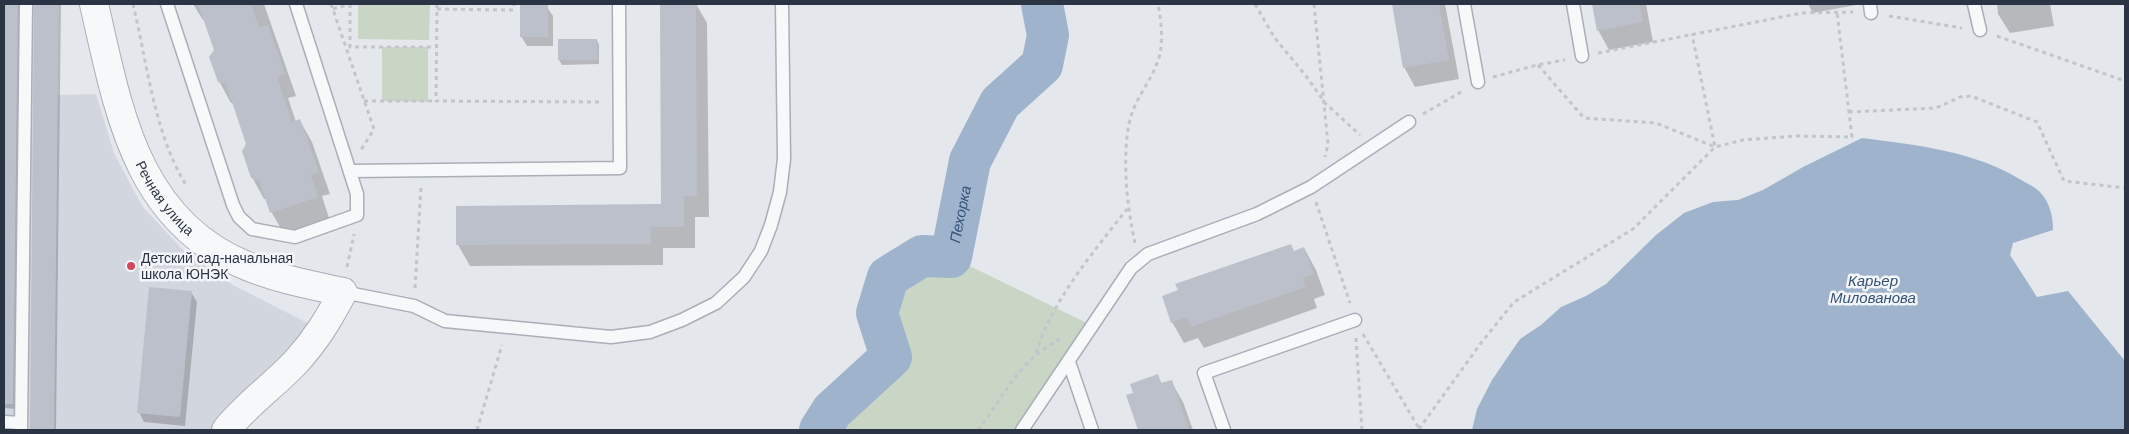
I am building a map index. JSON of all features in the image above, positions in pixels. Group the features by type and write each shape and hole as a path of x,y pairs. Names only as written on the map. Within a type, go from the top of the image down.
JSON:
{"street":[{"name":"Речная улица","path":"94,4 117,104 127,134 151,185 166,206 188,229 201,239 246,266 288,280 342,292"},
{"path":"226,430 235,419 294,363 324,328 342,292"}],"lane":[{"path":"4,422 21,426 26,4"},
{"path":"167,4 233,205 239,217 252,229 295,237 357,215 357,194 296,4"},
{"path":"350,171 620,168 619,4"},
{"path":"342,292 414,306 445,321 611,337 650,332 682,320 716,303 744,277 761,251 771,225 780,192 784,159 782,4"},
{"path":"1464,4 1478,82"},
{"path":"1573,4 1582,56"},
{"path":"1974,4 1980,30"},
{"path":"1022,430 1131,268 1148,254 1257,214 1312,187 1409,122"},
{"path":"1224,430 1204,373 1355,320"},
{"path":"1069,362 1092,430"}],"path":[{"path":"133,4 165,138 188,188"},
{"path":"331,4 348,47 374,129 350,171"},
{"path":"333,9 350,4 348,47"},
{"path":"436,101 437,4"},
{"path":"437,9 514,10 514,4"},
{"path":"1139,262 1128,208 1126,169 1129,125 1134,105 1160,54 1161,19 1158,4"},
{"path":"1254,4 1274,37 1325,103 1372,146"},
{"path":"1314,4 1328,144 1323,163 1312,187 1355,320 1420,430 1481,344 1514,302 1633,229 1715,147 1743,140 1796,136 1852,137 1837,12"},
{"path":"1409,122 1478,82 1537,65 1802,13 1837,12 1870,8 1980,30 2125,81"},
{"path":"1692,34 1715,147"},
{"path":"348,47 436,47"},
{"path":"1537,65 1584,118 1656,123 1715,147"},
{"path":"1849,112 1936,108 1960,97 1971,96 2038,122 2064,181 2125,188"},
{"path":"364,102 620,102"},
{"path":"414,306 422,170"},
{"path":"1036,353 1044,328 1080,269 1128,208"},
{"path":"342,292 357,215"},
{"path":"1355,320 1362,430"},
{"path":"978,430 1011,381 1036,353 1060,338 1093,326"},
{"path":"476,430 508,327"}],"shaded area":[{"name":"Детский сад-начальная школа ЮНЭК","path":"4,4 59,4 58,95 96,94 114,153 142,206 182,249 231,284 313,326 227,412 213,430 4,430"}],"green space":[{"path":"358,4 430,4 429,40 358,39"},
{"path":"382,47 428,47 428,102 382,101"},
{"path":"922,256 951,257 1093,326 1022,430 820,430 832,411 891,357 877,313 888,277"}],"water":[{"name":"Карьер Милованова","path":"1862,138 1904,143 1965,156 2005,171 2039,191 2050,209 2053,230 2013,243 2010,255 2037,297 2068,291 2125,361 2125,430 1472,430 1477,409 1492,380 1520,339 1541,325 1561,307 1586,296 1606,284 1656,235 1684,213 1713,202 1738,200 1763,190 1803,167"}],"building":[{"path":"4,4 18,4 13,404 4,404"},
{"path":"34,4 59,4 54,430 30,430"},
{"path":"198,4 251,4 259,27 268,25 285,74 277,77 292,122 300,119 319,172 311,175 318,197 270,213 259,180 251,178 242,151 246,144 226,84 218,82 209,57 214,50"},
{"path":"660,4 696,4 697,196 684,196 684,227 651,227 651,244 456,245 456,206 661,204"},
{"path":"1392,4 1439,4 1449,60 1403,68"},
{"path":"1592,4 1639,4 1643,22 1597,31"},
{"path":"520,5 548,5 548,37 520,37"},
{"path":"558,39 597,39 598,60 558,60"},
{"path":"1291,244 1294,251 1304,247 1314,274 1303,278 1306,287 1191,327 1187,317 1171,323 1162,296 1178,290 1175,284"},
{"path":"149,287 192,291 180,417 137,413"},
{"path":"1158,374 1161,383 1172,380 1189,430 1138,430 1126,395 1133,393 1130,384"}],"waterway":[{"name":"Пехорка","path":"820,430 832,411 891,357 877,313 888,277 922,256 951,257 970,161 1000,103 1042,65 1048,35 1042,4"}],"place":[{"name":"Детский сад-начальная школа ЮНЭК","path":"131,266"}]}
